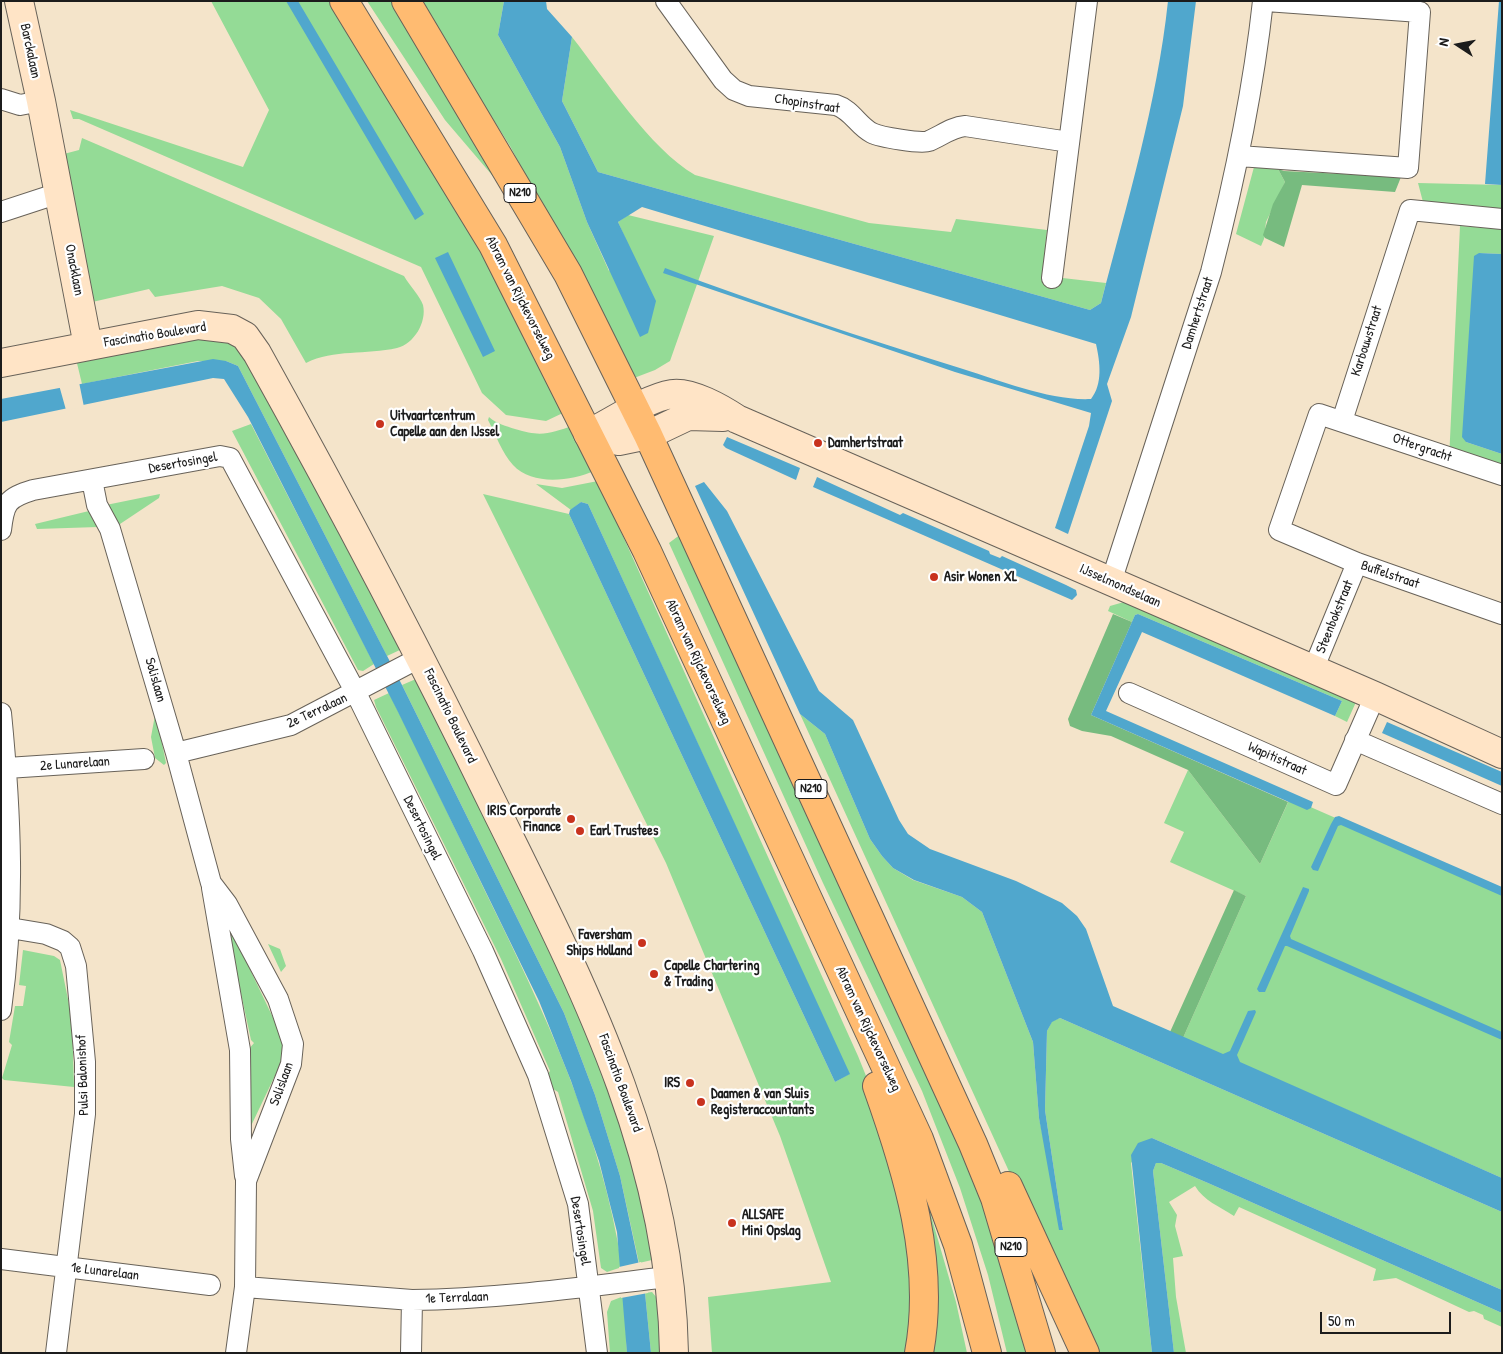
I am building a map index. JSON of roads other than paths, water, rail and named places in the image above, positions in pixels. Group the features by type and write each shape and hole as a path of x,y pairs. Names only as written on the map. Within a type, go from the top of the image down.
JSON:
{"highway":[{"name":"Abram van Rijckevorselweg","path":"344,1 492,245 680,621 915,1130 936,1181 958,1245 987,1353"},
{"name":"N210","path":"406,1 568,274 648,435 973,1144 998,1207 1042,1353"},
{"path":"835,958 907,1175 924,1273 924,1319 919,1353"},
{"path":"973,1144 1002,1174 1085,1353"}],"street":[{"name":"Barckalaan","path":"19,1 41,101"},
{"name":"Chopinstraat","path":"666,1 723,80 741,93 843,107 868,130 880,136 927,142 957,127 965,126 1069,142"},
{"path":"1052,278 1087,1"},
{"name":"Damhertstraat","path":"1111,582 1211,272 1239,156 1255,74 1264,1 1421,7 1408,168 1239,156"},
{"path":"1,98 20,105 41,101"},
{"name":"Onacklaan","path":"41,101 88,346"},
{"path":"1,212 59,193"},
{"name":"Karbouwstraat","path":"1342,421 1410,210 1502,218"},
{"name":"Fascinatio Boulevard","path":"1,363 198,325 217,325 232,329 245,336 257,353 327,480 413,662 549,917 602,1032 644,1152 659,1278 674,1353"},
{"name":"IJsselmondselaan","path":"588,434 635,408 673,394 701,400 719,407 737,419 1375,696 1502,754"},
{"name":"Buffelstraat","path":"1342,421 1320,414 1280,530 1357,563 1502,614"},
{"name":"IJsselmondselaan","path":"588,434 619,441 648,435 688,416 737,419"},
{"name":"Ottergracht","path":"1342,421 1502,475"},
{"name":"Desertosingel","path":"92,480 220,456 230,458 361,690 483,951 538,1075 578,1204 597,1353"},
{"path":"1,530 8,501 16,496 48,486 92,480"},
{"name":"Solislaan","path":"92,480 97,505 110,529 176,753 211,883 240,1050 241,1139 246,1181 245,1287 236,1353"},
{"name":"Steenbokstraat","path":"1313,670 1357,563"},
{"name":"2e Terralaan","path":"176,753 290,725 413,662"},
{"name":"Wapitistraat","path":"1129,693 1336,786 1375,696"},
{"path":"1,713 7,768 11,873 10,928 1,1010"},
{"path":"1356,740 1502,804"},
{"name":"2e Lunarelaan","path":"7,768 144,759"},
{"name":"Solislaan","path":"211,883 226,904 278,999 293,1044 291,1064 246,1181"},
{"name":"Pulsi Balonishof","path":"10,928 46,934 64,941 70,947 76,966 86,1091 83,1137 67,1267"},
{"name":"1e Lunarelaan","path":"1,1258 210,1285"},
{"path":"56,1353 67,1267"},
{"name":"1e Terralaan","path":"245,1287 412,1300 488,1297 659,1278"},
{"path":"411,1353 412,1300"}],"water":[{"path":"286,1 298,1 424,214 415,220"},
{"path":"504,1 546,1 547,9 572,37 562,101 598,172 1090,310 1101,303 1131,191 1157,78 1168,1 1196,1 1183,106 1131,317 1107,384 1112,401 1068,534 1055,528 1089,426 1091,413 955,372 663,273 665,268 851,333 1010,384 1059,397 1091,399 1095,393 1100,373 1096,344 642,207 618,222 656,301 648,333 640,337 587,222 560,147 498,35"},
{"path":"1499,1 1502,1 1502,185 1485,184"},
{"path":"448,252 495,351 483,357 435,258"},
{"path":"1479,253 1502,254 1502,454 1466,442 1462,437 1474,256"},
{"path":"213,359 226,361 238,366 402,685 564,1013 595,1095 620,1176 645,1293 651,1353 627,1353 617,1232 599,1161 571,1081 539,1001 398,712 248,417 224,379 213,378 1,422 1,399"},
{"path":"727,437 800,468 796,480 726,448 723,445"},
{"path":"817,477 900,515 903,513 989,551 990,554 1000,558 1002,556 1066,585 1076,590 1077,595 1072,600 813,487"},
{"path":"704,482 727,511 819,691 853,720 899,820 908,834 930,849 1016,881 1062,903 1077,916 1086,929 1113,1006 1223,1054 1230,1051 1248,1011 1255,1010 1256,1012 1237,1055 1240,1062 1502,1178 1502,1212 1060,1018 1052,1022 1047,1031 1045,1110 1063,1230 1059,1230 1039,1118 1033,1042 982,912 962,897 914,880 893,868 870,839 825,734 800,714 695,486"},
{"path":"581,502 588,504 850,1074 835,1082 569,514 570,510"},
{"path":"1138,614 1342,701 1335,716 1142,632 1106,711 1313,802 1311,808 1307,810 1091,715 1135,615"},
{"path":"1387,722 1502,772 1502,786 1382,733"},
{"path":"1339,816 1502,887 1502,896 1341,825 1338,826 1318,871 1313,870 1311,867 1331,824 1335,817"},
{"path":"1303,887 1309,889 1309,891 1290,936 1291,939 1502,1032 1502,1040 1287,946 1285,946 1265,992 1259,992 1257,989"},
{"path":"1152,1138 1502,1290 1502,1313 1208,1183 1161,1163 1156,1163 1153,1171 1174,1353 1152,1353 1131,1155 1138,1143"}],"place":[{"name":"Uitvaartcentrum Capelle aan den IJssel","path":"380,424"},
{"name":"Damhertstraat","path":"818,443"},
{"name":"Asir Wonen XL","path":"934,577"},
{"name":"IRIS Corporate Finance","path":"571,819"},
{"name":"Earl Trustees","path":"580,831"},
{"name":"Faversham Ships Holland","path":"642,943"},
{"name":"Capelle Chartering & Trading","path":"654,974"},
{"name":"IRS","path":"690,1083"},
{"name":"Daamen & van Sluis Registeraccountants","path":"701,1102"},
{"name":"ALLSAFE Mini Opslag","path":"732,1223"}]}
